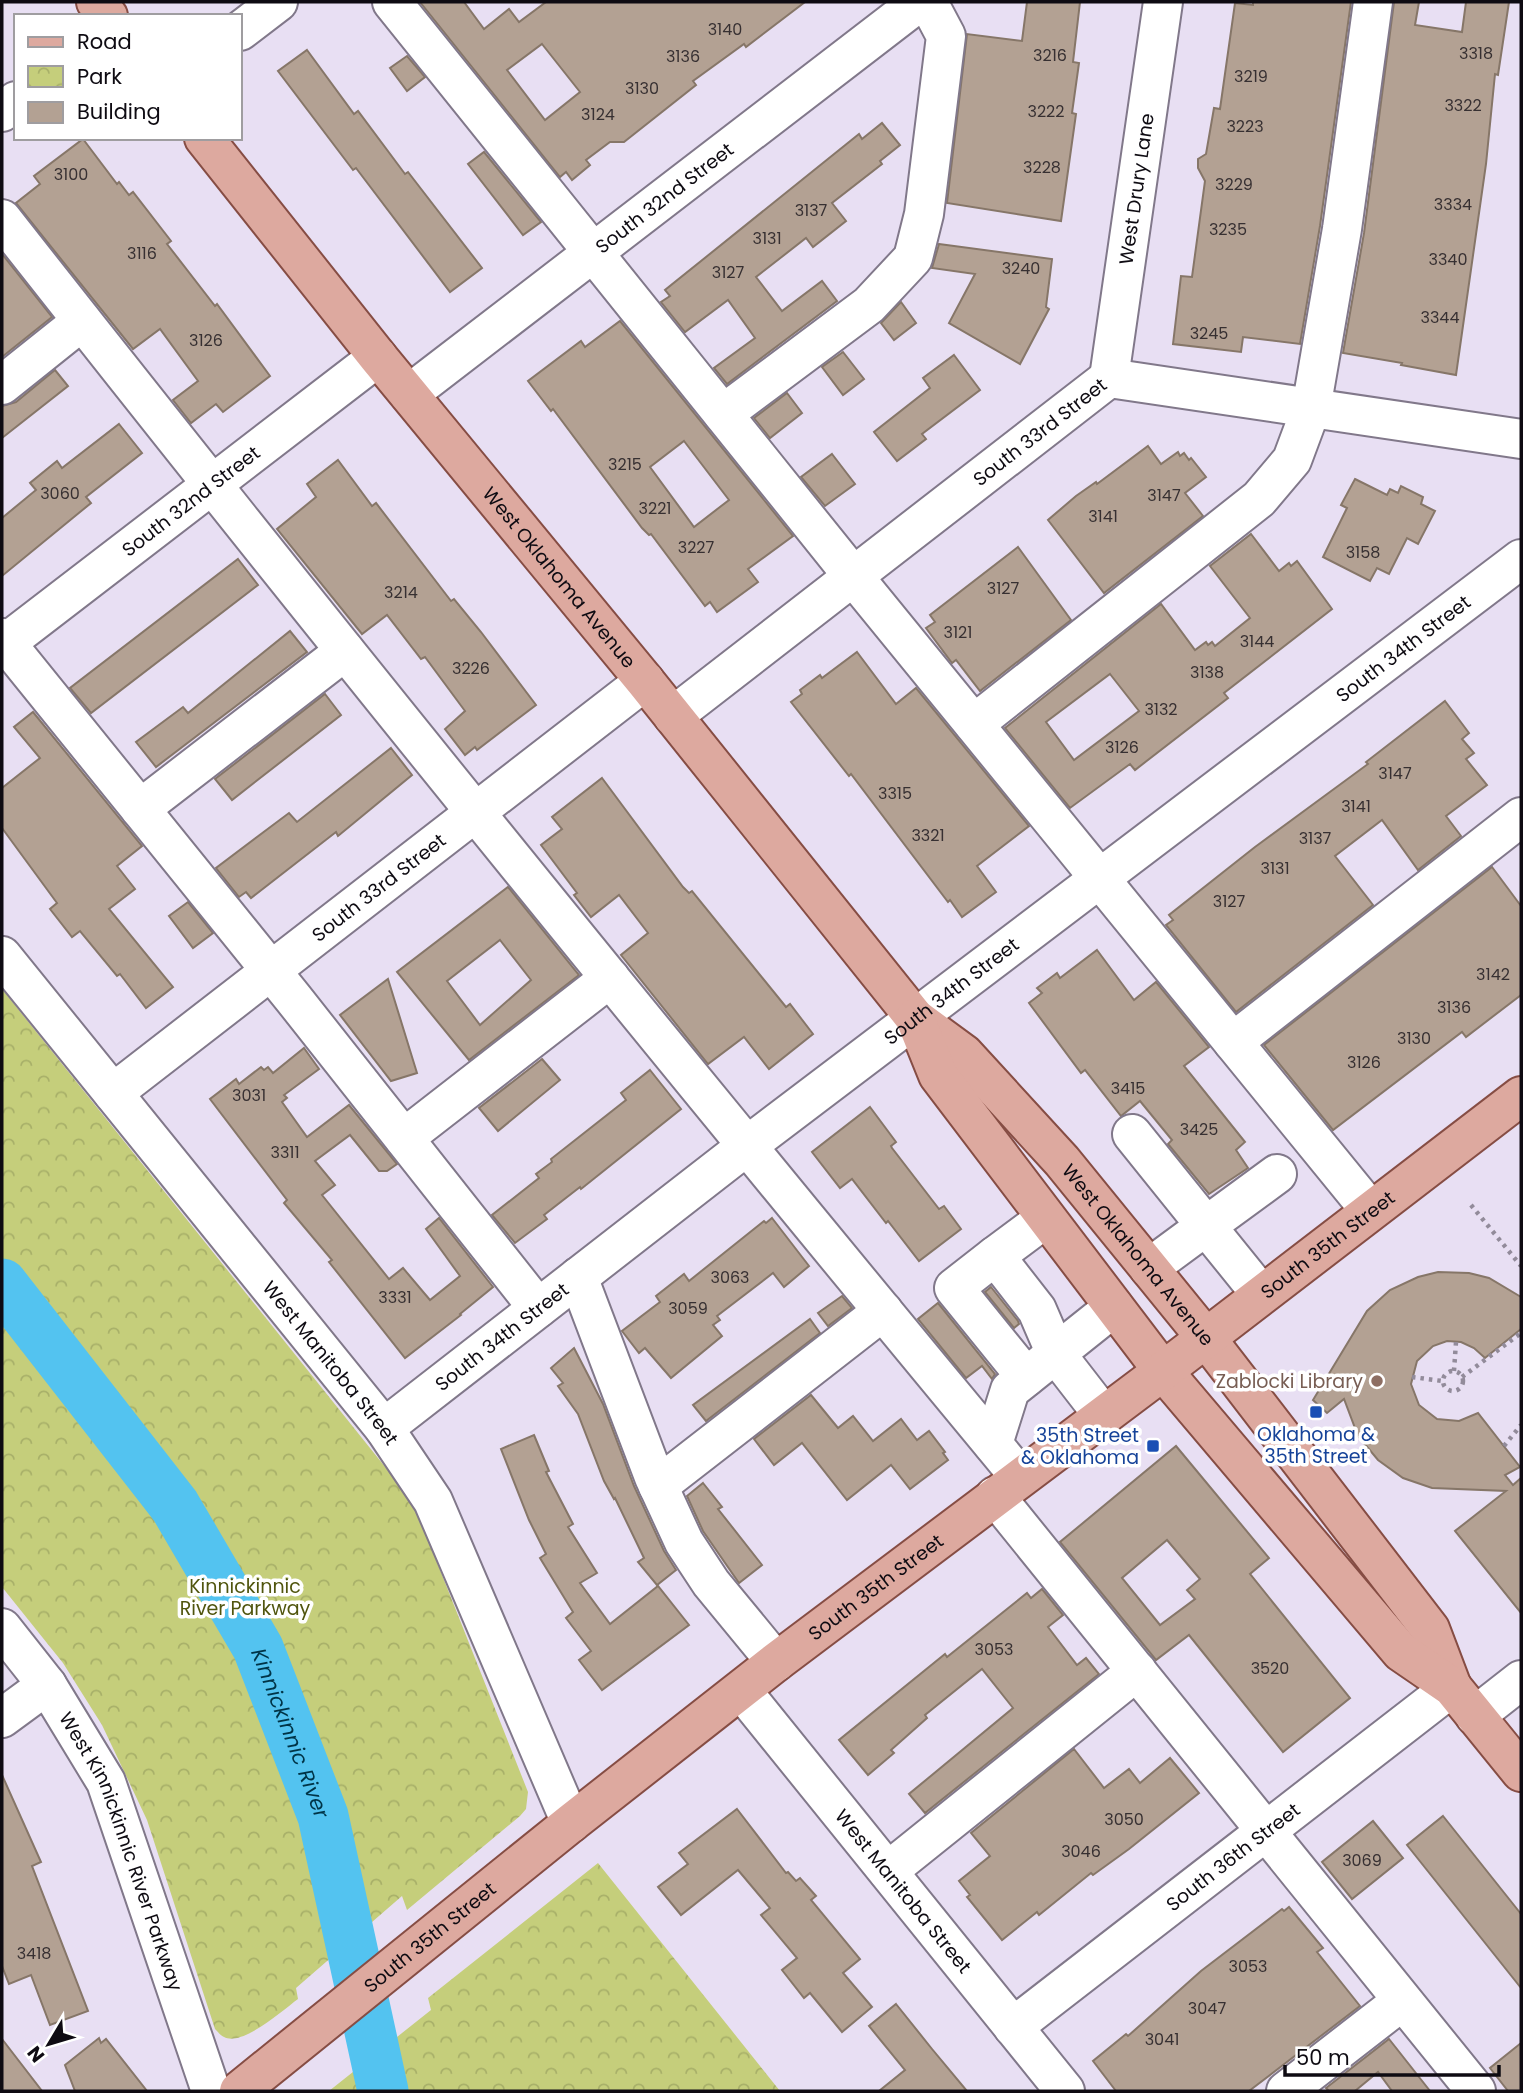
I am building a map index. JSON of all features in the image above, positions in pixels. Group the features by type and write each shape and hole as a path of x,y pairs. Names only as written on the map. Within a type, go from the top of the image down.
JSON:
{"main road":[{"name":"West Oklahoma Avenue","path":"206,140 378,357 645,681 915,1018 964,1054 1062,1161 1206,1338 1430,1629 1452,1687"},
{"name":"West Oklahoma Avenue","path":"915,1018 937,1075 1163,1371 1401,1652 1452,1687 1521,1772"},
{"name":"South 35th Street","path":"239,2091 570,1823 776,1662 1104,1416 1521,1096"}],"street":[{"path":"242,29 278,2"},
{"path":"392,2 853,576 1370,1210"},
{"name":"South 32nd Street","path":"410,394 919,2"},
{"path":"723,414 869,304 913,258 924,214 946,36 928,2"},
{"name":"West Drury Lane","path":"1109,378 1163,2"},
{"path":"974,724 1259,499 1292,460 1311,409 1342,229 1373,2"},
{"path":"2,219 211,485 476,813 993,1444 1007,1487 1137,1671 1476,2091"},
{"path":"2,385 82,321"},
{"name":"South 32nd Street","path":"3,642 378,357"},
{"name":"South 33rd Street","path":"673,716 1109,378 1521,439"},
{"name":"South 34th Street","path":"384,1428 748,1145 1521,559"},
{"path":"3,642 271,971 538,1308"},
{"path":"140,809 345,651"},
{"name":"South 33rd Street","path":"113,1093 645,681"},
{"path":"1233,1042 1521,817"},
{"name":"West Manitoba Street","path":"2,956 384,1428 433,1501 570,1823"},
{"path":"404,1138 610,978"},
{"path":"1132,1134 1261,1294"},
{"path":"1149,1268 1277,1174"},
{"path":"1026,1377 954,1288 1046,1218"},
{"path":"995,1256 1037,1310 1056,1354 1104,1416"},
{"path":"578,1277 658,1486 684,1542 710,1583 776,1662"},
{"path":"993,1444 1010,1390 1114,1307"},
{"path":"658,1486 883,1311"},
{"name":"West Kinnickinnic River Parkway","path":"2,1628 47,1685 106,1782 211,2091"},
{"path":"888,1871 1137,1671"},
{"path":"1475,1716 1521,1680"},
{"path":"2,1718 47,1685"},
{"name":"South 36th Street","path":"1013,2026 1452,1687"},
{"name":"West Manitoba Street","path":"742,1691 1065,2091"},
{"path":"1286,2091 1402,2001"}],"path":[{"path":"1471,1205 1521,1266"},
{"path":"1442,1381 1446,1389 1456,1391 1461,1387 1462,1377 1521,1335"},
{"path":"1454,1371 1456,1342"},
{"path":"1442,1381 1447,1372 1454,1371 1462,1377"},
{"path":"1412,1377 1442,1381"},
{"path":"1504,1446 1521,1425"}],"green space":[{"name":"Kinnickinnic River Parkway","path":"2,989 394,1478 413,1506 528,1792 526,1809 520,1816 407,1910 402,1896 296,1988 298,1999 262,2026 241,2037 224,2037 215,2029 147,1820 102,1725 63,1663 2,1587"},
{"path":"598,1863 780,2091 329,2091 431,2010 428,1998"}],"building":[{"path":"420,2 464,2 484,29 509,9 519,22 546,2 805,2 746,47 744,44 693,81 696,85 624,142 610,142 586,160 590,165 572,180 566,172 560,177","holes":["542,44 580,92 545,120 507,70"]},
{"path":"1027,2 1080,2 1073,62 1079,63 1072,113 1076,114 1061,221 947,203 967,34 1022,41"},
{"path":"1253,2 1351,2 1320,226 1300,344 1243,337 1241,352 1173,344 1181,276 1192,277 1205,181 1198,168 1198,159 1206,154 1214,108 1220,109 1235,3 1253,5"},
{"path":"1394,2 1419,2 1415,25 1462,32 1466,2 1509,2 1498,75 1495,74 1486,164 1456,375 1343,353 1364,233"},
{"path":"307,50 354,114 358,111 405,174 408,172 482,268 450,292 278,71"},
{"path":"407,56 425,77 407,91 390,68"},
{"path":"882,123 900,145 880,161 882,164 832,203 846,221 813,247 806,238 756,277 782,311 822,281 837,301 727,384 714,368 755,338 728,300 685,332 661,302 670,296 665,290 859,134 862,139"},
{"path":"84,140 117,184 119,182 129,195 133,192 171,241 167,244 215,306 217,304 270,376 223,412 216,404 191,423 173,400 198,381 160,329 133,349 16,203 40,184 34,176"},
{"path":"484,152 541,222 523,235 468,164"},
{"path":"939,244 1052,259 1046,307 1049,309 1020,364 949,323 975,274 932,268"},
{"path":"2,254 52,317 2,357"},
{"path":"901,302 916,323 894,340 881,323"},
{"path":"620,321 793,536 748,569 758,582 717,612 710,602 705,606 651,534 642,528 553,409 551,411 528,381 581,341 585,347","holes":["684,441 729,500 694,527 650,467"]},
{"path":"843,352 864,379 843,395 822,367"},
{"path":"954,355 980,390 922,434 926,439 897,461 874,432 930,388 923,378"},
{"path":"55,370 68,386 2,438 2,406 16,402"},
{"path":"787,393 802,413 770,438 754,418"},
{"path":"119,424 142,453 86,497 91,503 2,576 2,518 36,490 30,483 57,461 62,468"},
{"path":"1148,446 1161,464 1178,452 1180,456 1184,453 1206,477 1185,493 1203,516 1104,593 1048,520 1076,496 1096,482 1097,484"},
{"path":"832,454 855,484 825,506 801,477"},
{"path":"338,460 372,506 376,503 451,601 454,599 481,632 536,705 477,750 475,747 465,755 445,729 465,711 425,657 421,659 387,615 362,634 277,529 316,497 307,484"},
{"path":"1355,479 1387,495 1390,489 1398,493 1401,486 1423,497 1421,504 1435,511 1418,544 1407,538 1389,574 1377,568 1370,581 1323,557 1347,508 1341,505"},
{"path":"1251,534 1279,571 1289,563 1291,566 1297,561 1332,609 1224,693 1228,698 1135,770 1130,764 1070,808 1005,728 1161,604 1195,650 1206,642 1208,645 1212,642 1215,646 1250,618 1210,566","holes":["1110,674 1139,711 1074,760 1046,722"]},
{"path":"1018,547 1071,620 980,691 956,660 952,663 926,628 935,622 930,615"},
{"path":"238,559 258,585 91,713 70,688"},
{"path":"290,631 307,652 156,767 136,742 183,707 188,713"},
{"path":"857,652 896,704 916,688 1029,826 977,866 996,892 962,917 851,774 849,776 791,702 802,694 800,690 820,675 822,678"},
{"path":"325,694 341,715 232,800 215,779"},
{"path":"1445,701 1469,733 1462,739 1474,753 1466,759 1487,785 1446,816 1461,836 1418,870 1382,820 1335,856 1373,905 1236,1012 1166,925 1173,920 1169,915 1255,847 1368,764 1366,762"},
{"path":"33,712 142,846 117,866 135,889 109,909 173,987 146,1008 120,974 117,976 80,931 72,937 50,909 57,903 2,828 2,788 40,758 14,727"},
{"path":"391,748 412,775 338,836 336,832 251,898 246,892 239,897 216,868 289,813 297,822"},
{"path":"602,778 683,887 689,893 692,891 786,1007 790,1004 813,1034 769,1069 744,1037 708,1064 621,955 648,933 619,895 591,917 574,895 577,893 541,845 562,829 552,817"},
{"path":"1492,867 1521,906 1521,995 1466,1037 1462,1032 1333,1130 1264,1045"},
{"path":"508,887 579,975 469,1060 397,972","holes":["500,940 531,980 480,1025 447,981"]},
{"path":"188,902 213,933 193,948 169,916"},
{"path":"1097,950 1134,1000 1156,982 1209,1047 1184,1066 1245,1142 1236,1150 1248,1168 1209,1194 1168,1144 1172,1140 1140,1101 1121,1116 1085,1070 1081,1073 1029,1003 1042,993 1037,988 1057,973 1060,978"},
{"path":"388,979 417,1073 391,1081 340,1015"},
{"path":"304,1048 319,1069 284,1095 287,1098 282,1102 307,1137 349,1105 397,1164 387,1171 379,1171 350,1135 315,1161 335,1185 322,1195 389,1279 403,1268 430,1300 460,1276 426,1229 439,1218 493,1287 405,1358 329,1262 332,1260 284,1203 287,1200 210,1099 236,1079 239,1084 261,1067 264,1070 268,1067 273,1073"},
{"path":"542,1059 560,1080 498,1131 479,1108"},
{"path":"650,1070 681,1109 544,1215 547,1219 515,1243 492,1215 539,1178 536,1174 552,1162 551,1159 626,1100 621,1093"},
{"path":"870,1107 896,1142 892,1148 939,1209 944,1206 961,1229 919,1261 852,1179 840,1188 812,1152"},
{"path":"772,1218 809,1266 784,1287 773,1273 717,1316 720,1320 713,1325 722,1336 671,1378 645,1348 639,1353 622,1331 660,1302 656,1296 684,1274 689,1281 764,1221 766,1223"},
{"name":"Zablocki Library","path":"1438,1272 1469,1273 1489,1278 1521,1297 1521,1329 1485,1358 1474,1348 1461,1342 1447,1341 1433,1346 1417,1361 1411,1384 1419,1405 1437,1419 1459,1421 1478,1413 1520,1467 1505,1475 1513,1485 1521,1478 1521,1613 1455,1531 1506,1491 1432,1488 1403,1478 1378,1460 1358,1436 1344,1399 1327,1413 1313,1400 1367,1311 1390,1290 1418,1277"},
{"path":"991,1287 1018,1321 1019,1324 1014,1328 985,1292"},
{"path":"842,1296 852,1308 828,1326 818,1313"},
{"path":"938,1303 995,1374 992,1379 982,1366 966,1378 918,1319"},
{"path":"810,1319 820,1333 706,1421 693,1405"},
{"path":"574,1348 603,1404 634,1486 664,1551 676,1570 657,1585 638,1562 644,1558 604,1481 578,1414 558,1386 563,1383 551,1368"},
{"path":"811,1395 838,1428 853,1416 873,1441 901,1419 917,1440 929,1431 948,1460 910,1489 891,1465 847,1500 802,1443 774,1465 754,1439"},
{"path":"534,1435 549,1471 546,1472 573,1524 568,1527 597,1573 580,1583 610,1624 658,1586 689,1625 602,1690 579,1660 591,1651 566,1618 573,1612 540,1558 546,1554 529,1520 501,1449"},
{"path":"1176,1446 1269,1558 1250,1574 1350,1698 1283,1752 1189,1635 1156,1660 1060,1542","holes":["1167,1540 1200,1579 1187,1590 1195,1599 1160,1625 1122,1578"]},
{"path":"703,1483 722,1507 718,1509 762,1565 739,1583 703,1531 687,1496"},
{"path":"1042,1589 1063,1615 1048,1627 1077,1665 1086,1658 1099,1674 925,1813 909,1794 1013,1708 982,1669 925,1715 927,1718 891,1750 894,1753 868,1775 839,1740 945,1654 947,1657 1027,1593 1031,1598"},
{"path":"1074,1749 1104,1788 1129,1769 1140,1783 1170,1758 1199,1793 1129,1849 1093,1875 1091,1873 1039,1915 1037,1912 1002,1940 967,1897 970,1895 959,1881 990,1856 971,1833"},
{"path":"2,1775 41,1862 32,1866 88,2011 50,2025 31,1975 9,1984 2,1966"},
{"path":"737,1809 786,1873 796,1881 800,1878 816,1896 811,1900 860,1959 843,1973 872,2007 842,2032 810,1993 804,1998 782,1970 797,1958 761,1915 770,1908 738,1870 681,1915 658,1887 688,1864 679,1853"},
{"path":"1443,1816 1521,1914 1521,1988 1407,1845"},
{"path":"1373,1821 1403,1858 1352,1899 1322,1862"},
{"path":"1289,1907 1323,1948 1317,1952 1360,2006 1249,2091 1116,2091 1093,2061 1126,2034 1128,2036 1201,1971 1282,1909 1284,1911"},
{"path":"896,2004 967,2091 879,2091 905,2070 869,2026"},
{"path":"99,2038 101,2043 106,2039 147,2091 75,2091 65,2065"},
{"path":"2,2039 42,2091 2,2091"},
{"path":"1389,2039 1430,2091 1392,2091 1378,2072 1355,2091 1329,2091 1326,2088"},
{"path":"1521,2043 1521,2091 1508,2091 1490,2068"}],"waterway":[{"name":"Kinnickinnic River","path":"2,1284 175,1506 258,1648 323,1816 383,2091"}],"place":[{"name":"Zablocki Library","path":"1377,1381"},
{"name":"Oklahoma & 35th Street","path":"1316,1412"},
{"name":"35th Street & Oklahoma","path":"1153,1446"}]}
